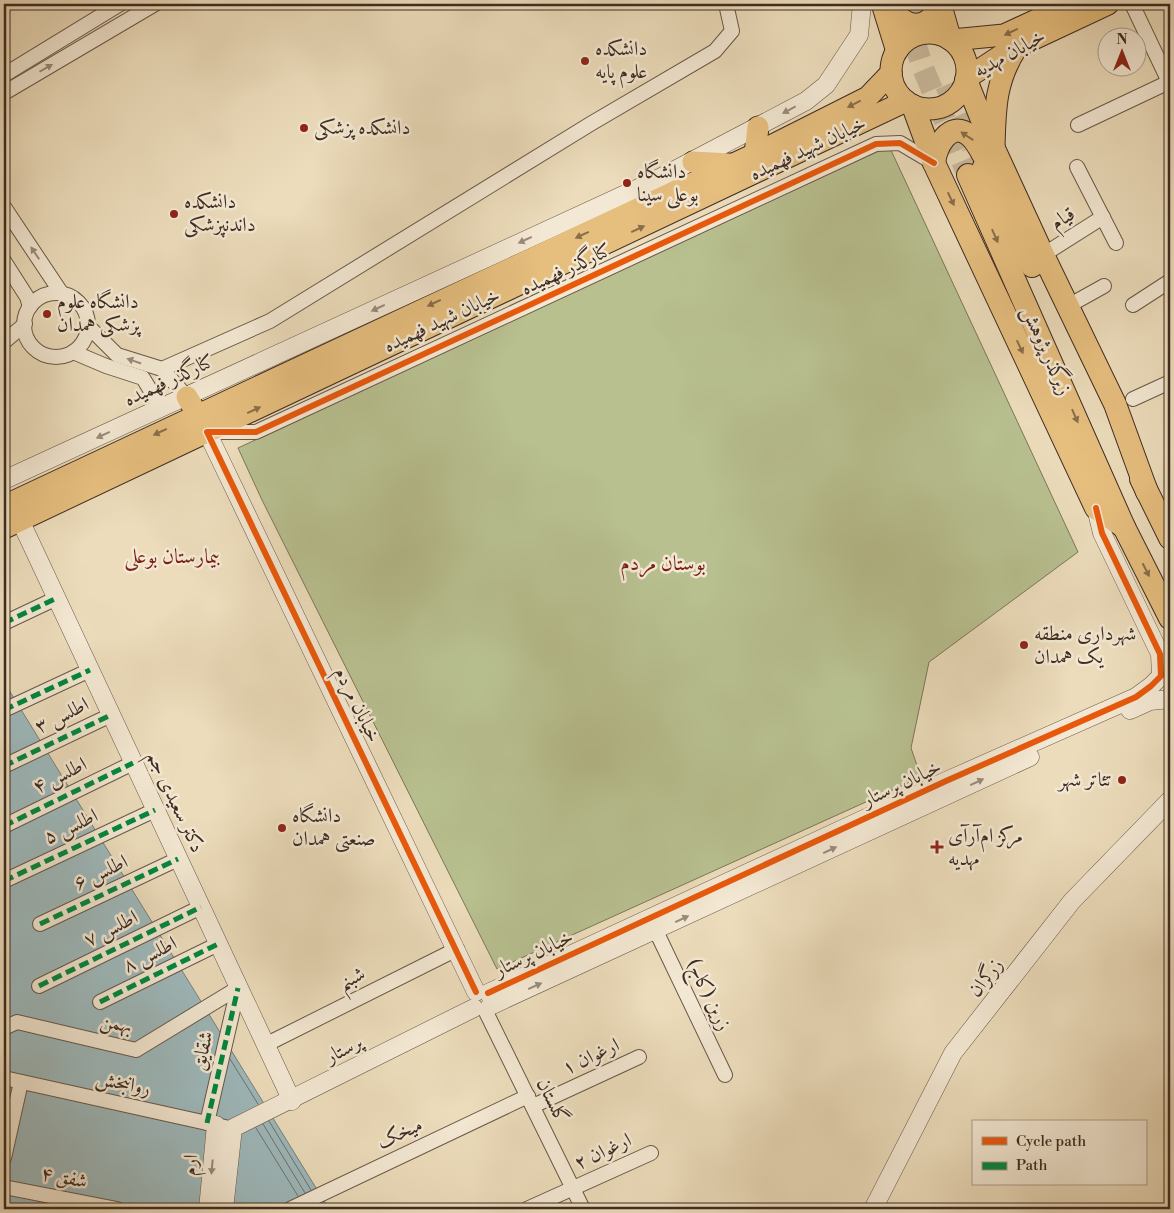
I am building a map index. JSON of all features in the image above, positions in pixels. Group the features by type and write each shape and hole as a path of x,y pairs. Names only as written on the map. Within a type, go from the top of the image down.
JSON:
{"highway":[{"path":"883,4 897,50"},
{"path":"891,4 894,13 902,21 911,25 927,20 933,15 939,4"},
{"path":"939,4 951,39"},
{"path":"967,79 994,148 1115,404 1148,492 1170,538"},
{"path":"910,103 934,163 1096,508 1124,527"},
{"path":"934,163 937,149 945,136 953,131 969,135 1033,233"},
{"name":"زیرگذر پژوهش","path":"1148,492 975,172 1124,527 1170,618"}],"main road":[{"name":"خیابان مهدیه","path":"951,39 1004,35 1071,4"},
{"name":"خیابان مهدیه","path":"967,79 1017,46 1108,4"},
{"path":"921,34 939,34 951,39 965,57 967,79 962,91 954,100 932,109 910,103 898,93 891,73 892,61 897,50 905,41 921,34"},
{"path":"994,148 997,92 1005,68 1017,46"},
{"name":"خیابان شهید فهمیده","path":"16,525 201,421 755,154 868,97 891,73"},
{"name":"خیابان شهید فهمیده","path":"4,506 201,421 910,103"},
{"path":"755,154 758,127"},
{"path":"693,162 732,164"}],"street":[{"path":"4,75 120,4"},
{"path":"4,93 155,4"},
{"path":"162,369 270,321 592,123 715,51 732,31 726,4"},
{"name":"کنارگذر فهمیده","path":"201,421 806,101 826,85 859,35 862,4"},
{"path":"1078,125 1170,83 1132,4"},
{"path":"100,16 109,31"},
{"name":"کنارگذر فهمیده","path":"4,480 161,408 201,421 256,432 876,144 900,143 934,163"},
{"name":"قیام","path":"1077,167 1116,243"},
{"path":"4,207 62,294 78,302 87,317 88,326 81,345 73,352 54,357 45,354 30,342 25,324 30,307 44,296 62,294"},
{"name":"قیام","path":"1043,255 1103,217"},
{"path":"4,261 30,307"},
{"path":"1133,305 1170,281"},
{"path":"1068,306 1104,286"},
{"path":"4,342 25,324"},
{"path":"88,326 117,355 162,369 201,421"},
{"path":"73,352 106,366 143,378 161,408"},
{"path":"1133,399 1170,382"},
{"name":"خیابان مردم","path":"201,421 483,1002"},
{"name":"خیابان پرستار","path":"483,1002 946,781 1136,697 1151,686 1161,676 1160,654 1102,533 1096,508"},
{"name":"دکتر سعیدی جم","path":"16,525 57,598 292,1101"},
{"path":"4,623 57,598"},
{"path":"4,710 90,670"},
{"name":"خیابان پرستار","path":"483,1002 656,931 1150,701 1170,699"},
{"name":"اطلس ۳","path":"4,766 111,715"},
{"name":"اطلس ۴","path":"4,826 133,763"},
{"name":"زرگران","path":"873,1209 954,1053 1072,901 1170,800"},
{"name":"اطلس ۵","path":"4,881 156,810"},
{"name":"اطلس ۶","path":"40,924 178,859"},
{"name":"اطلس ۷","path":"39,986 200,907"},
{"name":"زرین (کاج)","path":"656,931 725,1076"},
{"name":"اطلس ۸","path":"100,1002 218,944"},
{"name":"شبنم","path":"265,1045 456,949"},
{"name":"بهمن","path":"4,1028 16,1022 136,1050 238,988"},
{"name":"شقایق","path":"218,1125 238,988"},
{"name":"پرستار","path":"218,1125 292,1101 483,1002"},
{"name":"گلستان","path":"483,1002 583,1209"},
{"name":"ارغوان ۱","path":"530,1101 639,1057"},
{"name":"روانبخش","path":"4,1078 218,1125"},
{"path":"4,1158 21,1082"},
{"name":"میخک","path":"290,1209 530,1101"},
{"name":"ارم","path":"208,1209 218,1125"},
{"name":"ارم","path":"218,1125 224,1209"},
{"name":"ارغوان ۲","path":"527,1209 651,1153"},
{"name":"شفق ۴","path":"4,1187 117,1209"}],"green space":[{"name":"بوستان مردم","path":"889,146 1078,552 929,662 911,748 921,777 497,969 262,500 238,448"}],"water":[{"path":"4,682 329,1209 4,1209"}],"tunnel":[{"path":"919,4 930,41"},
{"path":"903,7 923,68 968,175"},
{"path":"946,85 973,147"}],"marked path":[{"path":"4,623 57,598"},
{"path":"4,710 90,670"},
{"path":"4,766 111,715"},
{"path":"4,826 133,763"},
{"path":"4,881 155,810"},
{"path":"40,924 178,859"},
{"path":"39,986 201,907"},
{"path":"100,1002 218,944"},
{"path":"207,1123 238,988"}],"cycle path":[{"path":"476,992 207,432 256,432 876,144 900,143 934,163"},
{"path":"488,993 946,781 1136,697 1151,686 1161,676 1160,654 1102,533 1096,508"}],"place":[{"name":"دانشکده علوم پایه","path":"585,61"},
{"name":"دانشکده پزشکی","path":"304,128"},
{"name":"دانشگاه بوعلی سینا","path":"627,183"},
{"name":"دانشکده داندنپزشکی","path":"174,214"},
{"name":"دانشگاه علوم پزشکی همدان","path":"47,314"},
{"name":"شهرداری منطقه یک همدان","path":"1024,645"},
{"name":"تئاتر شهر","path":"1122,780"},
{"name":"دانشگاه صنعتی همدان","path":"282,828"},
{"name":"مرکز ام‌آر‌آی مهدیه","path":"937,847"}],"district":[{"name":"بیمارستان بوعلی","path":"172,557"},
{"name":"بوستان مردم","path":"663,564"}]}
